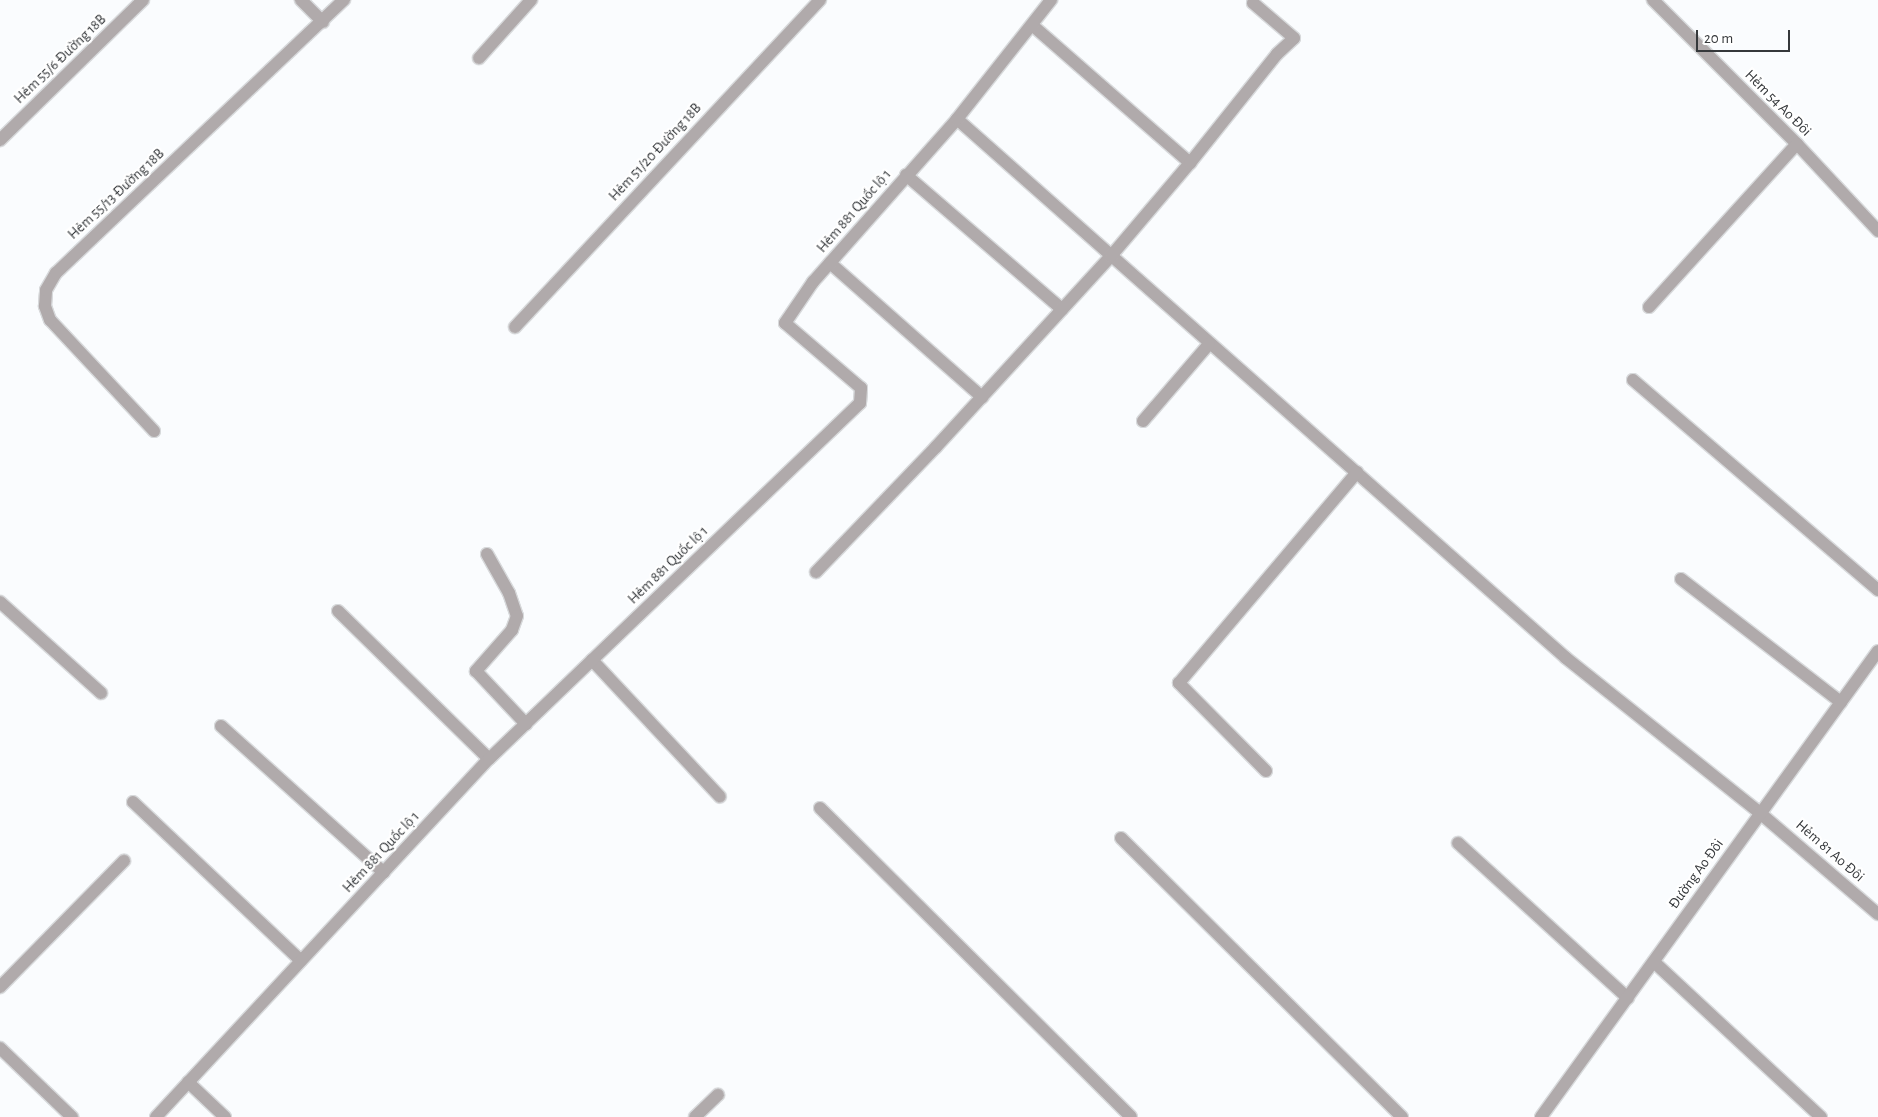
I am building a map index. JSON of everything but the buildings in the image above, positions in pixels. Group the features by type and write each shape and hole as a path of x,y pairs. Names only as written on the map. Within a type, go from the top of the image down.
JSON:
{"street":[{"name":"Hẻm 55/6 Đường 18B","path":"0,140 143,0"},
{"path":"301,0 323,22"},
{"name":"Hẻm 55/13 Đường 18B","path":"154,431 50,320 45,306 46,290 62,267 323,22 344,0"},
{"path":"478,58 531,0"},
{"name":"Hẻm 51/20 Đường 18B","path":"515,327 820,0"},
{"name":"Hẻm 881 Quốc lộ 1","path":"156,1117 489,759 860,403 861,388 786,323 813,282 957,119 1051,0"},
{"name":"Hẻm 54 Ao Đôi","path":"1653,0 1797,144 1878,231"},
{"path":"816,572 982,397 1111,256 1190,163 1233,106 1277,54 1294,38 1253,3"},
{"path":"1032,25 1190,163"},
{"name":"Hẻm 81 Ao Đôi","path":"957,119 1566,658 1760,813 1878,914"},
{"path":"1649,308 1797,144"},
{"path":"906,175 1062,309"},
{"path":"830,263 982,397"},
{"path":"1143,421 1209,344"},
{"path":"1633,380 1878,590"},
{"path":"1266,771 1179,683 1357,472"},
{"path":"487,554 509,594 517,616 512,630 476,671 526,724"},
{"path":"1681,579 1841,702"},
{"path":"0,602 100,693"},
{"path":"338,611 489,759"},
{"name":"Đường Ao Đôi","path":"1541,1117 1878,650"},
{"path":"592,660 720,797"},
{"path":"221,726 384,873"},
{"path":"133,802 301,961"},
{"path":"820,808 1131,1117"},
{"path":"1121,838 1402,1117"},
{"path":"1458,843 1628,998"},
{"path":"0,988 124,861"},
{"path":"1654,962 1820,1117"},
{"path":"0,1048 72,1117"},
{"path":"188,1082 225,1117"},
{"path":"695,1117 718,1095"}]}
